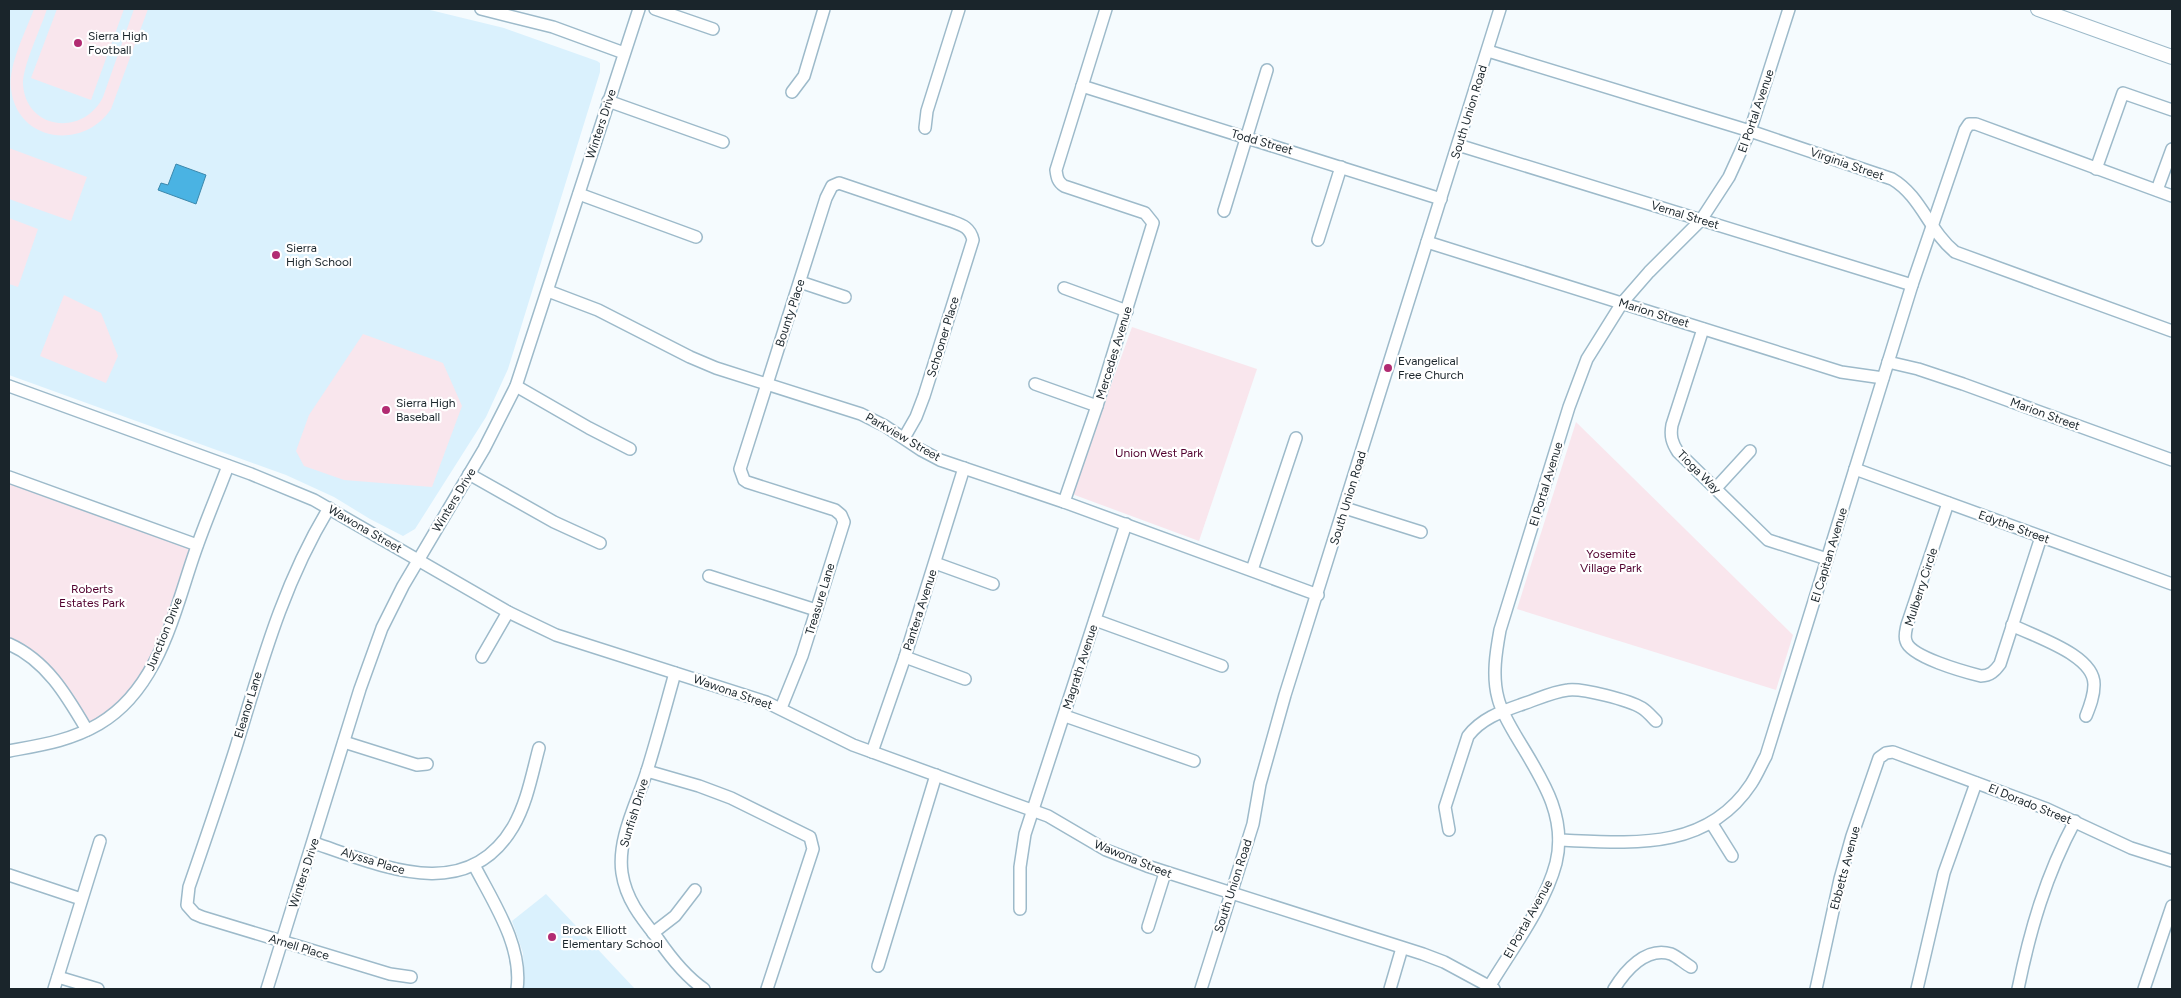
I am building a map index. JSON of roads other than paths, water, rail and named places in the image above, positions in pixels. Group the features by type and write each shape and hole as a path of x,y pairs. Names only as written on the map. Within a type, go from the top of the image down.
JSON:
{"main road":[{"path":"2038,9 2172,57"}],"street":[{"path":"481,9 553,28 624,53"},
{"name":"Winters Drive","path":"267,989 344,742 382,628 403,586 501,419 516,386 639,9"},
{"path":"655,9 713,29"},
{"path":"792,92 804,76 824,9"},
{"path":"925,128 927,111 959,9"},
{"path":"1082,86 1106,9"},
{"name":"South Union Road","path":"1201,989 1253,824 1260,784 1285,696 1500,9"},
{"name":"El Portal Avenue","path":"1492,988 1548,888 1556,862 1559,840 1556,815 1549,792 1503,711 1498,698 1495,658 1500,630 1569,407 1581,375 1600,336 1622,303 1648,272 1701,220 1729,177 1750,131 1789,9"},
{"name":"Virginia Street","path":"1488,51 1750,131 1892,179 1903,186 1945,244 1955,252 2172,331"},
{"path":"1224,210 1267,70"},
{"name":"Todd Street","path":"1082,86 1441,199"},
{"name":"Mercedes Avenue","path":"1064,502 1097,406 1153,223 1145,213 1138,210 1064,186 1056,176 1059,160 1082,86"},
{"path":"2172,110 2123,93 2096,169 2172,196"},
{"path":"608,100 723,142"},
{"name":"El Capitan Avenue","path":"1559,840 1635,843 1694,832 1712,824 1744,794 1752,783 1766,756 1912,285 1965,130 1970,124 1976,124 2096,169"},
{"name":"Vernal Street","path":"1458,145 1912,285"},
{"path":"2157,190 2172,148"},
{"path":"1318,240 1341,167"},
{"name":"Bounty Place","path":"817,504 747,482 744,480 740,469 829,190 839,183 855,187 964,226 971,233"},
{"path":"579,194 696,237"},
{"name":"Schooner Place","path":"904,438 916,417 924,396 973,240 971,233"},
{"name":"Marion Street","path":"1427,242 1841,372 1883,378"},
{"path":"800,282 845,297"},
{"path":"1064,288 1126,311"},
{"name":"Parkview Street","path":"548,291 598,310 690,357 716,368 861,414 940,460 1126,524 1318,595"},
{"name":"Tioga Way","path":"1703,329 1670,434 1672,444 1768,540 1827,559"},
{"name":"Marion Street","path":"1888,362 1918,369 1963,384 2172,460"},
{"path":"1035,384 1097,406"},
{"name":"Wawona Street","path":"9,386 305,496 508,612 556,635 750,696 781,708 840,740 1048,816 1106,850 1230,894 1444,962 1492,988"},
{"path":"516,386 630,449"},
{"path":"1252,570 1296,438"},
{"path":"1716,488 1750,452"},
{"name":"Junction Drive","path":"9,751 53,744 100,724 122,707 141,686 154,664 228,466"},
{"name":"Pantera Avenue","path":"872,752 905,657 964,468"},
{"name":"Edythe Street","path":"1855,469 2172,584"},
{"path":"470,474 554,522 600,543"},
{"path":"9,477 197,545"},
{"name":"Mulberry Circle","path":"1948,503 1907,625 1906,643 1919,654 1974,674 1986,676 1996,670 2000,664 2041,537"},
{"name":"Treasure Lane","path":"781,708 802,656 844,522 836,510 817,504"},
{"name":"Eleanor Lane","path":"190,909 187,897 189,887 267,644 301,558 329,508"},
{"path":"1344,508 1421,532"},
{"name":"Magrath Avenue","path":"1020,909 1020,867 1025,834 1126,524"},
{"path":"935,563 993,584"},
{"path":"709,576 816,610"},
{"path":"482,657 508,612"},
{"path":"1095,620 1222,666"},
{"path":"2012,626 2076,656 2088,666 2094,685 2092,699 2086,716"},
{"path":"9,644 45,669 62,688 87,730"},
{"path":"905,657 965,679"},
{"name":"Sunfish Drive","path":"675,673 647,771 628,825 623,845 622,864 626,891 637,912 676,964 704,989"},
{"path":"1449,830 1445,807 1468,736 1474,728 1486,719 1553,693 1570,689 1590,691 1642,708 1656,721"},
{"path":"1065,716 1194,761"},
{"path":"344,742 417,764 427,764"},
{"name":"Alyssa Place","path":"314,843 388,867 417,874 439,874 474,865 492,853 504,841 514,826 529,788 539,748"},
{"name":"El Dorado Street","path":"1886,752 1892,752 1976,783 2075,821 2131,848 2172,861"},
{"name":"Ebbetts Avenue","path":"1816,989 1840,879 1852,836 1879,758 1886,752"},
{"path":"647,771 731,798 807,835 813,844 767,989"},
{"path":"878,966 936,775"},
{"path":"1917,989 1944,873 1976,783"},
{"path":"2018,989 2038,904 2062,846 2075,821"},
{"path":"1712,824 1732,856"},
{"path":"54,989 100,841"},
{"path":"474,865 510,938 517,962 517,989"},
{"path":"1148,927 1165,872"},
{"path":"9,875 81,899"},
{"path":"653,934 675,916 695,890"},
{"path":"2144,989 2172,906"},
{"name":"Arnell Place","path":"190,909 202,917 282,942 390,974 411,977"},
{"path":"1390,989 1402,948"},
{"path":"1614,989 1632,965 1655,953 1669,953 1691,967"},
{"path":"58,977 98,989"}],"water":[{"path":"176,164 206,175 196,204 158,190 161,183 168,185"}],"place":[{"name":"Sierra High Football","path":"78,43"},
{"name":"Sierra High School","path":"276,255"},
{"name":"Evangelical Free Church","path":"1388,368"},
{"name":"Sierra High Baseball","path":"386,410"},
{"name":"Brock Elliott Elementary School","path":"552,937"}],"park label":[{"name":"Union West Park","path":"1159,453"},
{"name":"Yosemite Village Park","path":"1611,561"},
{"name":"Roberts Estates Park","path":"92,596"}]}
